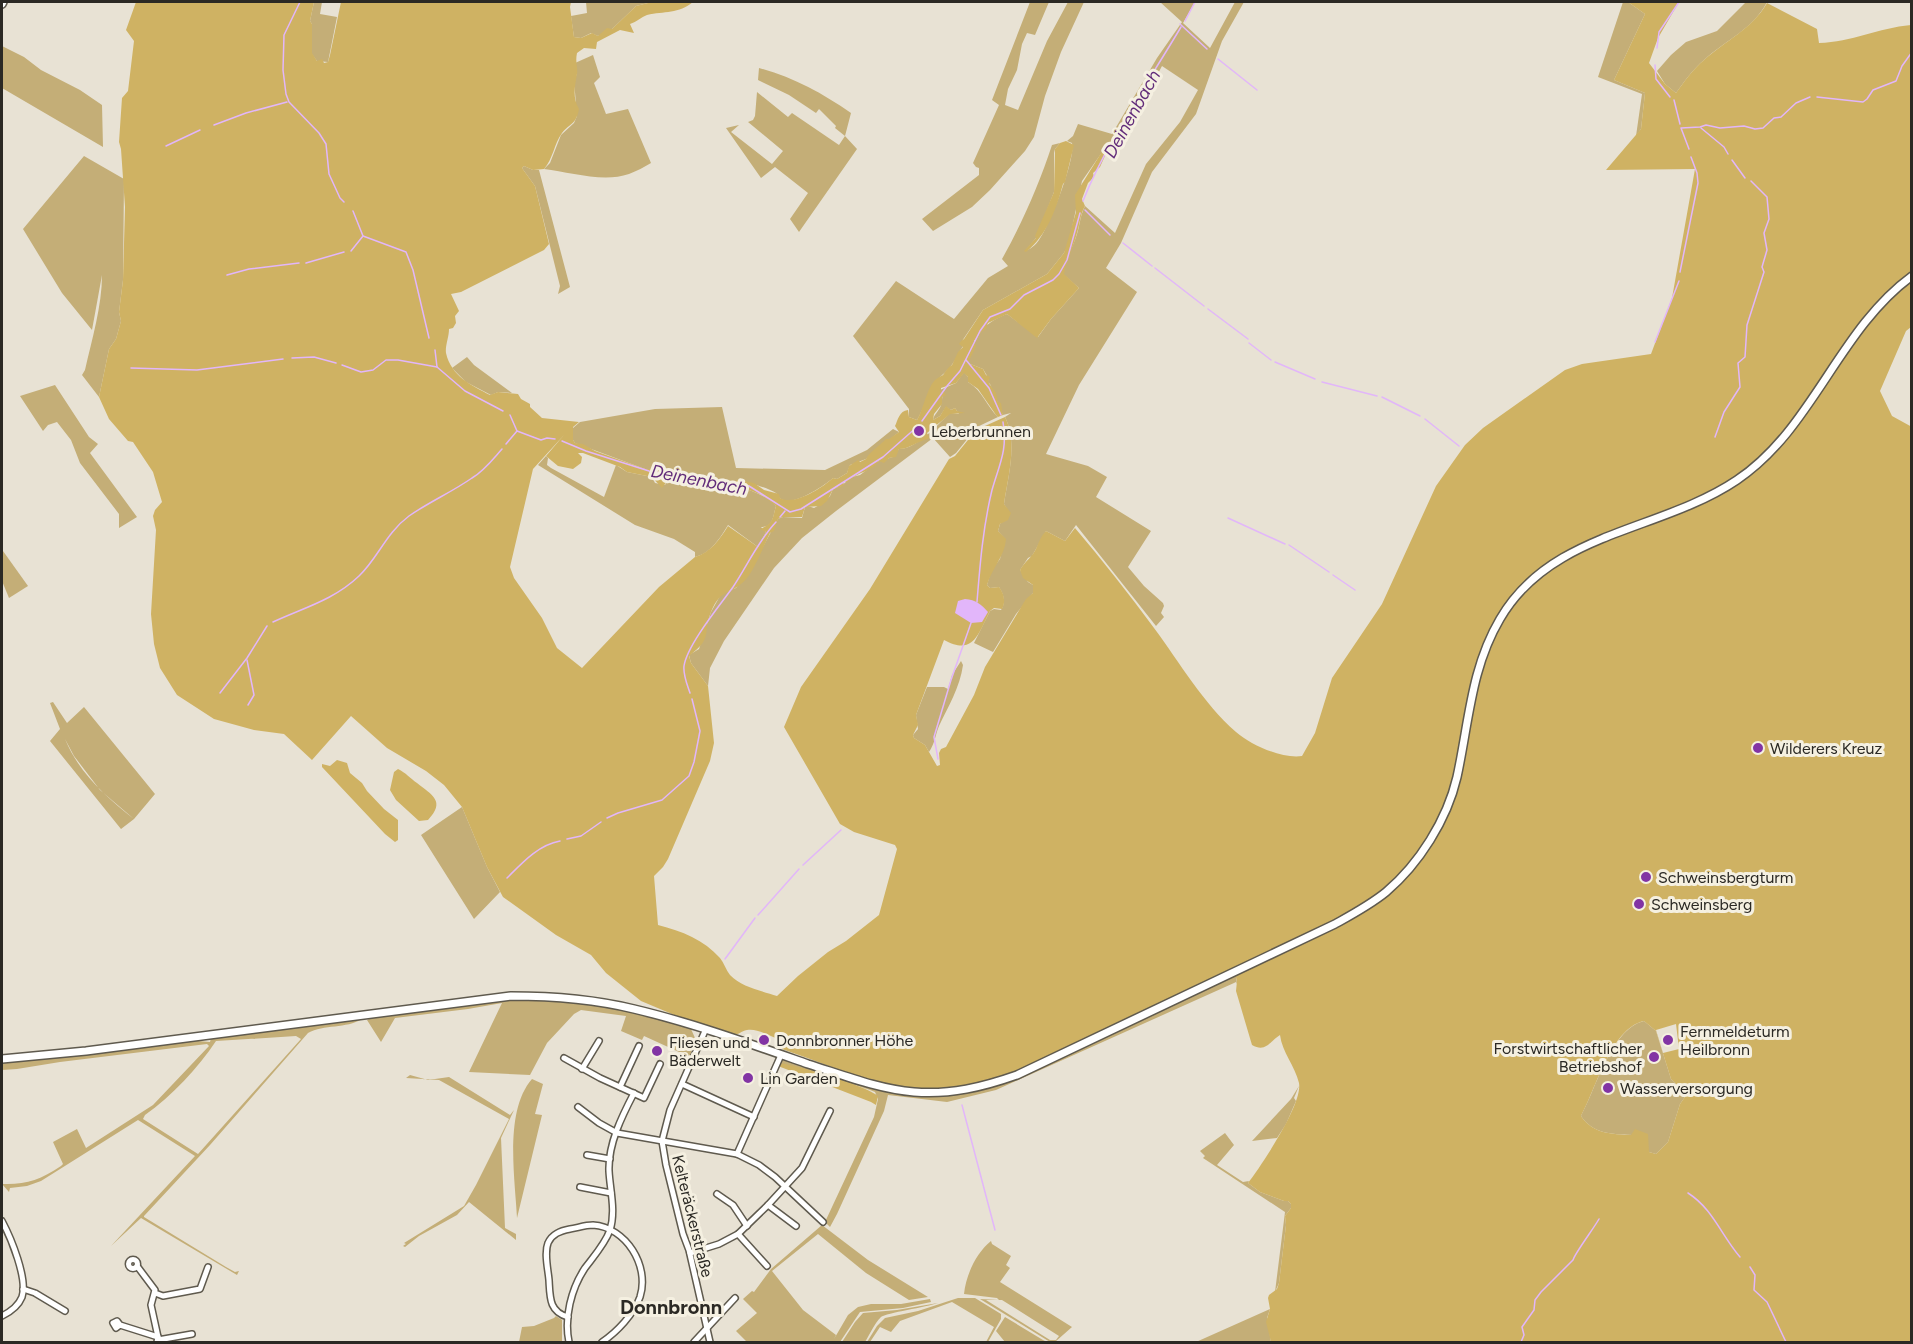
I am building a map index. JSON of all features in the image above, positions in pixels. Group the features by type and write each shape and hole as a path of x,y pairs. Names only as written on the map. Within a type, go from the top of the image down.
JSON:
{"main road":[{"path":"2,1059 86,1051 511,996 570,998 644,1012 848,1078 912,1092 959,1091 988,1085 1017,1075 1335,924 1386,892 1407,870 1441,820 1457,778 1470,701 1484,652 1502,616 1522,591 1546,569 1581,547 1695,502 1746,474 1791,426 1866,319 1884,299 1911,276"}],"street":[{"name":"Kelteräckerstraße","path":"705,1030 667,1117 662,1141 710,1342"},
{"path":"582,1069 599,1041"},
{"path":"620,1086 639,1046"},
{"path":"737,1154 781,1055"},
{"path":"564,1058 644,1098 660,1064"},
{"path":"682,1084 754,1117"},
{"path":"569,1342 568,1317 576,1284 610,1231 613,1214 610,1158 617,1133 634,1093"},
{"path":"578,1107 598,1123 617,1133 737,1154 765,1169 823,1222"},
{"path":"690,1253 718,1244 747,1227 802,1168 830,1111"},
{"path":"587,1155 610,1158"},
{"path":"580,1188 611,1193"},
{"path":"717,1194 733,1204 747,1227"},
{"path":"768,1205 796,1226"},
{"path":"2,1221 13,1247 23,1289 18,1304 2,1316"},
{"path":"568,1317 558,1313 551,1303 546,1249 548,1242 559,1232 595,1225 624,1240 633,1250 640,1266 642,1284 640,1297 632,1312 602,1342"},
{"path":"738,1234 767,1266"},
{"path":"137,1266 154,1287 155,1293 151,1305 158,1340"},
{"path":"155,1293 163,1296 200,1289 208,1267"},
{"path":"23,1289 31,1291 65,1311"},
{"path":"694,1342 735,1298"},
{"path":"120,1325 158,1340 192,1334"}],"shaded area":[{"path":"136,2 314,2 310,21 312,24 312,53 317,61 322,59 324,63 328,62 330,55 341,2 571,2 574,37 581,38 592,33 598,36 607,28 612,29 636,6 652,2 693,2 677,10 645,16 630,24 634,33 620,30 597,42 596,49 584,48 577,53 575,96 579,109 576,118 562,133 544,169 533,170 524,166 522,168 535,186 549,244 544,250 461,292 451,294 459,311 455,316 456,323 453,328 449,329 446,353 457,374 490,395 498,392 518,394 542,418 579,422 573,427 575,443 583,444 595,451 645,469 656,469 666,474 691,473 732,482 739,480 754,483 764,490 779,494 780,498 786,500 808,495 833,478 837,479 847,473 849,466 858,460 860,462 866,459 886,439 899,432 895,426 903,412 908,410 909,417 917,420 932,384 952,365 963,347 959,344 983,310 1047,274 1064,253 1076,212 1075,195 1103,150 1108,149 1100,167 1093,173 1094,177 1088,183 1082,199 1085,206 1065,269 1064,274 1079,288 1037,338 1007,314 988,323 986,329 974,341 976,346 968,363 983,369 990,377 988,382 996,393 998,402 1001,403 1003,415 998,417 996,415 978,389 968,382 968,377 964,373 956,383 941,388 941,392 946,395 942,397 942,404 934,414 933,420 940,416 946,406 951,410 955,408 965,413 950,414 927,433 928,439 899,449 896,457 889,458 884,463 879,461 872,468 844,482 843,486 833,489 827,501 821,506 805,507 802,517 778,519 774,531 770,533 747,578 723,595 715,604 708,619 705,640 689,656 691,663 708,686 714,743 710,761 668,859 654,876 658,925 700,941 720,958 730,975 740,983 777,996 828,952 879,915 897,849 895,845 854,832 840,824 784,727 801,687 870,589 949,459 955,456 976,430 1005,417 1011,438 1011,460 1004,504 1011,513 1008,520 1000,524 998,531 1006,539 1005,545 987,585 990,588 999,587 1004,603 1002,609 994,608 990,611 978,635 969,644 954,644 944,640 916,715 918,725 913,735 925,745 937,766 940,765 939,753 946,747 974,695 985,667 1026,599 1033,593 1033,585 1023,578 1020,570 1033,554 1046,531 1065,541 1075,528 1154,628 1202,696 1224,721 1242,737 1258,746 1276,753 1302,756 1315,733 1332,678 1382,604 1436,486 1465,445 1483,428 1565,370 1582,364 1651,354 1672,298 1695,169 1606,170 1641,129 1645,93 1614,80 1645,14 1628,2 1679,2 1658,38 1649,63 1665,84 1676,93 1700,64 1754,20 1767,3 1817,29 1819,43 1911,25 1911,327 1906,331 1880,391 1892,416 1912,427 1911,1342 1271,1342 1266,1322 1270,1309 1268,1298 1277,1289 1279,1283 1285,1216 1291,1204 1260,1192 1248,1183 1288,1119 1295,1105 1299,1083 1280,1035 1264,1047 1252,1045 1236,991 1237,981 1234,969 1015,1073 981,1083 951,1088 923,1089 870,1080 782,1049 778,1039 759,1031 747,1030 732,1035 684,1019 641,1001 606,973 591,955 556,935 503,897 487,867 462,807 444,785 426,771 387,748 351,716 312,760 284,734 254,730 214,719 177,695 160,668 154,644 151,614 156,530 153,516 162,502 153,472 133,442 128,441 109,419 99,397 109,349 116,339 121,321 119,312 123,280 125,207 119,142 122,98 128,91 134,41 126,30","holes":["564,435 546,456 558,466 573,469 581,463 582,457 578,453 583,453 620,467 627,472 652,477 662,488 668,480 673,478 702,482 705,480 744,488 762,495 776,506 772,520 760,529 766,532 758,547 728,526 710,549 695,557 659,587 582,668 557,648 542,618 514,578 510,567 533,469","1644,1021 1656,1031 1671,1079 1687,1094 1680,1104 1668,1142 1656,1154 1649,1152 1648,1134 1635,1129 1631,1135 1603,1132 1591,1126 1581,1116 1606,1061 1622,1035 1632,1026","1676,1024 1679,1049 1663,1053 1656,1030"]},
{"path":"314,2 322,2 320,14 337,17 328,62 317,61 311,53 312,24 310,21"},
{"path":"586,2 652,2 636,6 612,29 598,36 591,33 581,38 574,37 571,16 587,13"},
{"path":"1030,2 1049,2 1035,35 1027,33 1022,44 1017,70 1008,89 1005,105 1018,110 1047,41 1068,2 1084,2 1061,52 1045,96 1034,137 1025,151 972,207 933,231 922,219 979,175 979,168 973,163 999,105 992,100"},
{"path":"1160,2 1195,2 1183,23 1210,48 1235,2 1244,2 1222,41 1196,114 1152,172 1121,243 1106,268 1137,292 1079,385 1046,454 1088,466 1107,477 1096,497 1151,531 1128,567 1163,603 1161,613 1164,617 1156,626 1076,525 1065,541 1046,531 1032,556 1020,570 1028,582 1033,585 1033,593 1016,614 993,652 974,643 990,611 1001,610 1004,604 999,587 990,588 987,585 991,571 1000,559 1005,539 998,531 1000,524 1010,514 1004,504 1011,449 1009,427 1005,417 1011,413 1003,415 983,369 968,363 973,346 985,327 1007,314 1038,337 1079,288 1063,274 1085,206 1115,233 1146,164 1180,122 1198,90 1162,66 1154,81 1141,94 1135,111 1128,118 1123,132 1117,136 1111,146 1105,148 1082,181 1069,242 1064,253 1047,274 983,310 960,344 963,346 954,362 933,385 917,420 909,417 909,409 853,336 896,281 954,319 988,278 1008,266 1002,259 1030,204 1052,145 1060,143 1054,153 1054,192 1036,238 1025,251 1036,244 1049,222 1061,193 1072,151 1072,143 1067,141 1073,136 1078,124 1112,134 1157,58 1182,22"},
{"path":"1623,2 1628,2 1645,14 1614,80 1645,93 1641,129 1636,136 1642,94 1598,77"},
{"path":"1746,2 1767,2 1747,27 1696,67 1676,93 1665,84 1657,71 1671,55 1686,42 1717,31"},
{"path":"2,46 102,105 103,147 2,88"},
{"path":"593,55 600,77 594,83 606,114 628,109 651,163 629,174 598,177 544,169 550,163 561,135 574,123 577,116 575,63"},
{"path":"759,68 807,86 851,113 845,136 819,109 816,113 789,95 758,80"},
{"path":"757,92 788,117 792,113 839,145 845,136 857,149 799,232 790,219 808,193 775,167 761,178 726,128 739,125 731,132 772,164 783,151 748,122 755,116"},
{"path":"1066,141 1074,145 1065,182 1045,230 1026,252 1024,251 1036,238 1054,192 1055,149 1060,143"},
{"path":"84,156 124,179 123,280 119,312 121,321 116,339 109,349 99,397 82,375 96,322 102,275 92,330 62,293 23,229"},
{"path":"524,166 539,170 570,287 558,294 560,286 535,186 522,168"},
{"path":"467,357 474,365 512,393 498,392 491,395 466,382 452,368"},
{"path":"964,372 968,377 968,382 998,417 977,427 950,457 933,438 802,538 774,568 724,641 710,668 708,686 691,663 689,655 699,649 711,612 720,596 736,588 753,565 778,519 802,518 805,507 814,508 823,503 833,489 852,477 860,475 879,461 893,457 899,449 920,441 950,413 959,414 955,408 951,410 946,407 940,416 933,420 942,403 944,392 941,393 940,390 956,383"},
{"path":"55,385 89,437 98,444 90,453 137,517 119,528 119,514 80,463 71,440 57,422 48,425 43,431 20,396"},
{"path":"722,407 736,468 825,470 867,450 893,429 899,432 886,440 866,459 850,465 847,473 837,479 833,478 809,494 788,501 779,498 772,491 748,483 695,475 666,474 656,469 645,469 575,443 573,440 573,428 580,422 655,409"},
{"path":"546,456 547,465 551,468 604,497 616,465 627,472 652,477 655,483 665,485 673,478 702,482 704,480 743,488 761,495 776,506 771,523 761,527 766,532 758,547 728,525 710,549 695,557 695,552 674,539 635,525 538,465"},
{"path":"3,551 28,586 9,598 2,581"},
{"path":"965,599 978,603 988,612 982,622 971,623 955,613 958,601"},
{"path":"961,661 963,665 959,681 929,752 925,745 914,738 913,735 918,729 916,715 927,687 948,689 952,675"},
{"path":"53,702 67,723 84,707 155,794 134,819 121,829 50,741 60,729 50,703","holes":["65,739 74,756 98,787 78,763 71,751"]},
{"path":"337,760 347,763 350,773 362,783 384,809 398,820 398,840 395,842 385,834 322,767 322,764 330,766"},
{"path":"398,769 428,791 435,799 436,808 428,820 419,821 396,800 390,790 394,772"},
{"path":"462,807 500,892 474,919 421,835"},
{"path":"1236,975 1237,984 1236,982 996,1090 947,1102 888,1095 884,1111 837,1214 830,1227 825,1222 874,1117 878,1099 875,1092 870,1090 819,1073 778,1063 781,1056 900,1093"},
{"path":"533,998 593,1003 659,1018 691,1029 695,1038 690,1057 644,1036 642,1040 621,1031 626,1016 581,1010 574,1014 547,1043 530,1075 469,1072 502,1003 395,1018 381,1042 367,1020 375,1016 499,1000"},
{"path":"362,1019 308,1033 144,1216 226,1267 235,1272 239,1271 237,1275 141,1218 111,1246 195,1156 138,1120 41,1181 10,1188 9,1192 2,1184 32,1181 61,1166 63,1164 53,1142 77,1129 86,1148 153,1105 209,1046 207,1044 17,1069 2,1070 2,1061 186,1040 210,1042 211,1038","holes":["296,1036 301,1039 198,1154 143,1119 184,1081 216,1041"]},
{"path":"1644,1021 1656,1031 1671,1079 1687,1094 1680,1104 1668,1142 1656,1154 1649,1152 1632,1135 1597,1130 1581,1116 1614,1047 1632,1026"},
{"path":"778,1063 814,1071 860,1087 878,1096 876,1105 778,1066"},
{"path":"410,1075 425,1079 406,1078"},
{"path":"449,1077 510,1115 514,1110 501,1138 505,1228 516,1234 516,1240 469,1202 457,1215 419,1236 405,1247 403,1246 406,1244 404,1243 464,1206 509,1119 439,1080 431,1080"},
{"path":"532,1079 543,1084 535,1114 542,1115 517,1218 513,1165 514,1126 523,1093"},
{"path":"1299,1086 1294,1098 1296,1101 1277,1138 1252,1141 1291,1099"},
{"path":"1225,1133 1234,1145 1217,1165 1243,1182 1249,1181 1248,1183 1260,1192 1291,1204 1285,1216 1279,1283 1275,1292 1285,1212 1203,1158 1205,1156 1200,1151"},
{"path":"822,1225 868,1260 928,1297 909,1300 866,1273 818,1234 772,1271 803,1310 836,1335 834,1339 848,1315 858,1307 930,1299 931,1302 903,1308 860,1312 840,1342 747,1342 736,1331 757,1313 743,1299 752,1291 754,1292 771,1269"},
{"path":"991,1241 1011,1256 1006,1265 1010,1268 1000,1282 1072,1327 1055,1342 1050,1342 980,1299 999,1300 997,1298 964,1294 973,1265","holes":["986,1300 1002,1300 1059,1336 1056,1340 1050,1340"]},
{"path":"958,1298 975,1298 1001,1314 1001,1319 988,1342 986,1342 994,1327 952,1302 900,1321 891,1332 880,1327 870,1342 867,1342 885,1318 918,1311"},
{"path":"938,1303 884,1315 876,1323 865,1342 842,1342 863,1313"},
{"path":"1270,1309 1267,1318 1271,1342 1196,1342"},
{"path":"556,1316 562,1320 562,1342 519,1342 522,1327 534,1326"},
{"path":"1005,1317 1047,1342 1005,1342 996,1331"}],"waterway":[{"name":"Deinenbach","path":"300,2 284,35 283,70 286,94 289,102 319,133 326,144 329,174 344,202"},
{"name":"Deinenbach","path":"1185,21 1195,2"},
{"path":"1657,48 1659,32 1679,2"},
{"path":"1180,24 1207,49"},
{"name":"Deinenbach","path":"1083,201 1116,135 1181,27"},
{"path":"1817,97 1863,102 1873,90 1896,81 1902,66 1912,52"},
{"path":"1218,59 1257,90"},
{"path":"1655,65 1656,79 1670,97"},
{"path":"1689,149 1681,128 1706,125 1720,128 1744,126 1755,129 1763,128 1774,118 1781,117 1796,103 1810,97"},
{"path":"1674,100 1680,124"},
{"path":"214,125 246,113 287,102"},
{"path":"1701,128 1724,147 1728,154"},
{"path":"166,146 200,130"},
{"path":"1680,272 1698,183 1691,157"},
{"path":"1732,160 1745,178"},
{"path":"1715,437 1724,412 1740,387 1738,363 1745,357 1747,325 1764,272 1762,267 1767,250 1764,233 1769,219 1767,197 1751,181"},
{"path":"1085,210 1110,235"},
{"name":"Deinenbach","path":"353,211 363,236 406,252 413,270 429,338"},
{"name":"Deinenbach","path":"922,421 960,371 980,331 990,317 1010,309 1024,295 1053,280 1059,274 1067,260 1080,213"},
{"path":"351,251 363,236"},
{"path":"1123,243 1152,266"},
{"path":"306,263 344,252"},
{"path":"227,275 249,269 299,263"},
{"path":"1155,268 1204,306"},
{"path":"1655,342 1679,281"},
{"path":"1208,309 1248,339"},
{"path":"1249,343 1271,360"},
{"name":"Deinenbach","path":"435,350 437,367 465,391 503,411"},
{"path":"292,358 314,357 336,363"},
{"path":"131,368 197,370 283,359"},
{"path":"342,365 361,372 373,370 386,360 437,367"},
{"path":"966,360 989,388 1001,415"},
{"path":"1275,362 1315,379"},
{"path":"1322,382 1377,396"},
{"path":"1382,397 1420,416"},
{"name":"Deinenbach","path":"510,415 517,431 541,440 555,439"},
{"path":"1425,419 1459,446"},
{"path":"977,602 986,518 1004,449 1003,422"},
{"name":"Deinenbach","path":"562,441 649,471 749,486 790,512 801,509 883,457 918,426"},
{"path":"506,444 517,431"},
{"path":"273,622 318,603 349,584 366,569 401,523 476,475 502,449"},
{"path":"780,517 785,511"},
{"path":"1228,518 1285,544"},
{"path":"690,693 684,666 691,647 776,522"},
{"path":"1289,545 1329,572"},
{"path":"1333,575 1355,590"},
{"path":"938,759 934,737 971,623"},
{"path":"220,693 247,658 267,626"},
{"path":"247,660 254,695 248,705"},
{"path":"607,818 662,800 689,776 700,731 692,699"},
{"path":"567,839 581,836 601,822"},
{"path":"803,865 841,830"},
{"path":"507,878 545,846 560,841"},
{"path":"758,915 799,869"},
{"path":"725,959 755,918"},
{"path":"962,1105 995,1230"},
{"path":"1688,1193 1697,1199 1710,1214 1740,1257"},
{"path":"1521,1342 1524,1335 1522,1327 1534,1310 1535,1300 1573,1260 1599,1219"},
{"path":"1750,1267 1755,1275 1754,1290 1767,1302 1786,1342"}],"place":[{"name":"Leberbrunnen","path":"919,431"},
{"name":"Wilderers Kreuz","path":"1758,748"},
{"name":"Schweinsbergturm","path":"1646,877"},
{"name":"Schweinsberg","path":"1639,904"},
{"name":"Donnbronner Höhe","path":"764,1040"},
{"name":"Fernmeldeturm Heilbronn","path":"1668,1040"},
{"name":"Fliesen und Bäderwelt","path":"657,1051"},
{"name":"Forstwirtschaftlicher Betriebshof","path":"1654,1057"},
{"name":"Lin Garden","path":"748,1078"},
{"name":"Wasserversorgung","path":"1608,1088"}],"district":[{"name":"Donnbronn","path":"671,1307"}]}
